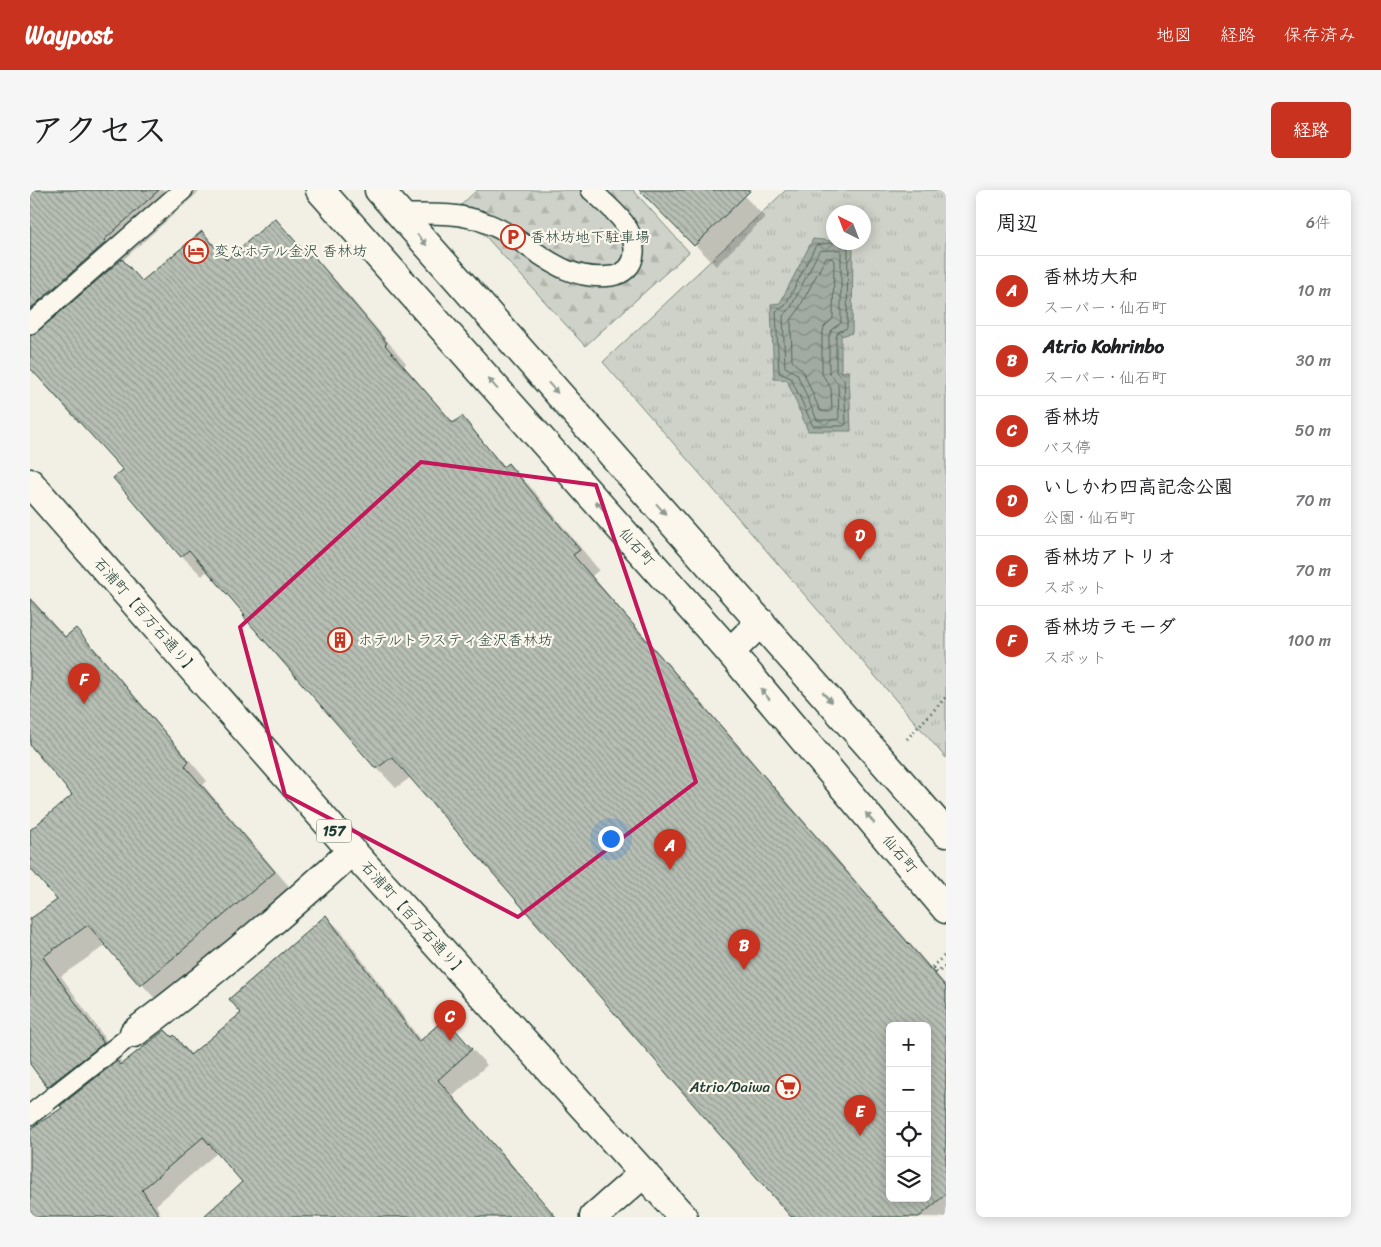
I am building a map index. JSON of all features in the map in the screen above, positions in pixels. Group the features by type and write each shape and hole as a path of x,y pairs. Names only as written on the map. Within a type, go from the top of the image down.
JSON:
{"main road":[{"name":"仙石町","path":"320,190 730,652 946,909"},
{"path":"379,190 946,833"},
{"path":"430,313 462,284"},
{"name":"石浦町【百万石通り】","path":"30,483 352,851 683,1217"},
{"path":"730,652 761,622"},
{"path":"134,1032 185,994 352,851"},
{"path":"594,1217 644,1173"}],"lane":[{"path":"30,324 183,190"},
{"path":"400,214 445,214 486,222 513,237 547,261 583,276 602,277 619,275 629,268 634,256 634,243 627,227 618,215 591,190"},
{"path":"30,1115 134,1032"}],"path":[{"path":"906,740 946,697"},
{"path":"944,956 930,968 937,973 946,966"}],"highlighted area":[{"path":"421,462 596,485 696,782 518,917 285,795 240,627"}],"green space":[{"path":"477,190 633,190 689,252 585,346 459,207"},
{"path":"786,190 946,190 946,758 603,362"}],"water":[{"path":"813,239 826,240 826,250 853,250 852,333 841,336 841,372 849,371 851,431 808,431 787,380 774,379 771,304 780,303"}],"building":[{"path":"30,190 159,190 104,240 106,242 30,309"},
{"path":"639,190 751,190 694,246"},
{"path":"275,218 309,257 312,254 387,343 385,345 453,423 462,416 503,467 508,463 580,550 573,555 946,987 946,1194 919,1217 791,1217 392,757 376,769 243,616 245,615 189,550 181,557 113,478 123,470 30,368 30,335 37,332 122,259 142,281 202,231 226,260"},
{"path":"30,599 65,637 76,628 189,761 185,766 275,872 140,986 88,925 43,957 104,1043 47,1087 30,1064 30,919 57,900 30,868 30,830 72,795 30,745"},
{"path":"326,915 419,1042 445,1018 472,1049 438,1080 556,1217 203,1217 242,1182 203,1137 142,1190 160,1217 30,1217 30,1129 62,1108 60,1106 117,1061 120,1065 165,1030 172,1037 174,1035 190,1055 241,1013 229,999"}],"place":[{"name":"香林坊地下駐車場","path":"513,237"},
{"name":"変なホテル金沢 香林坊","path":"196,251"},
{"name":"いしかわ四高記念公園","path":"860,560"},
{"name":"ホテルトラスティ金沢香林坊","path":"340,640"},
{"name":"香林坊ラモーダ","path":"84,704"},
{"name":"香林坊大和","path":"670,870"},
{"name":"Atrio Kohrinbo","path":"744,970"},
{"name":"香林坊","path":"450,1041"},
{"name":"Atrio/Daiwa","path":"788,1087"},
{"name":"香林坊アトリオ","path":"860,1136"}]}
